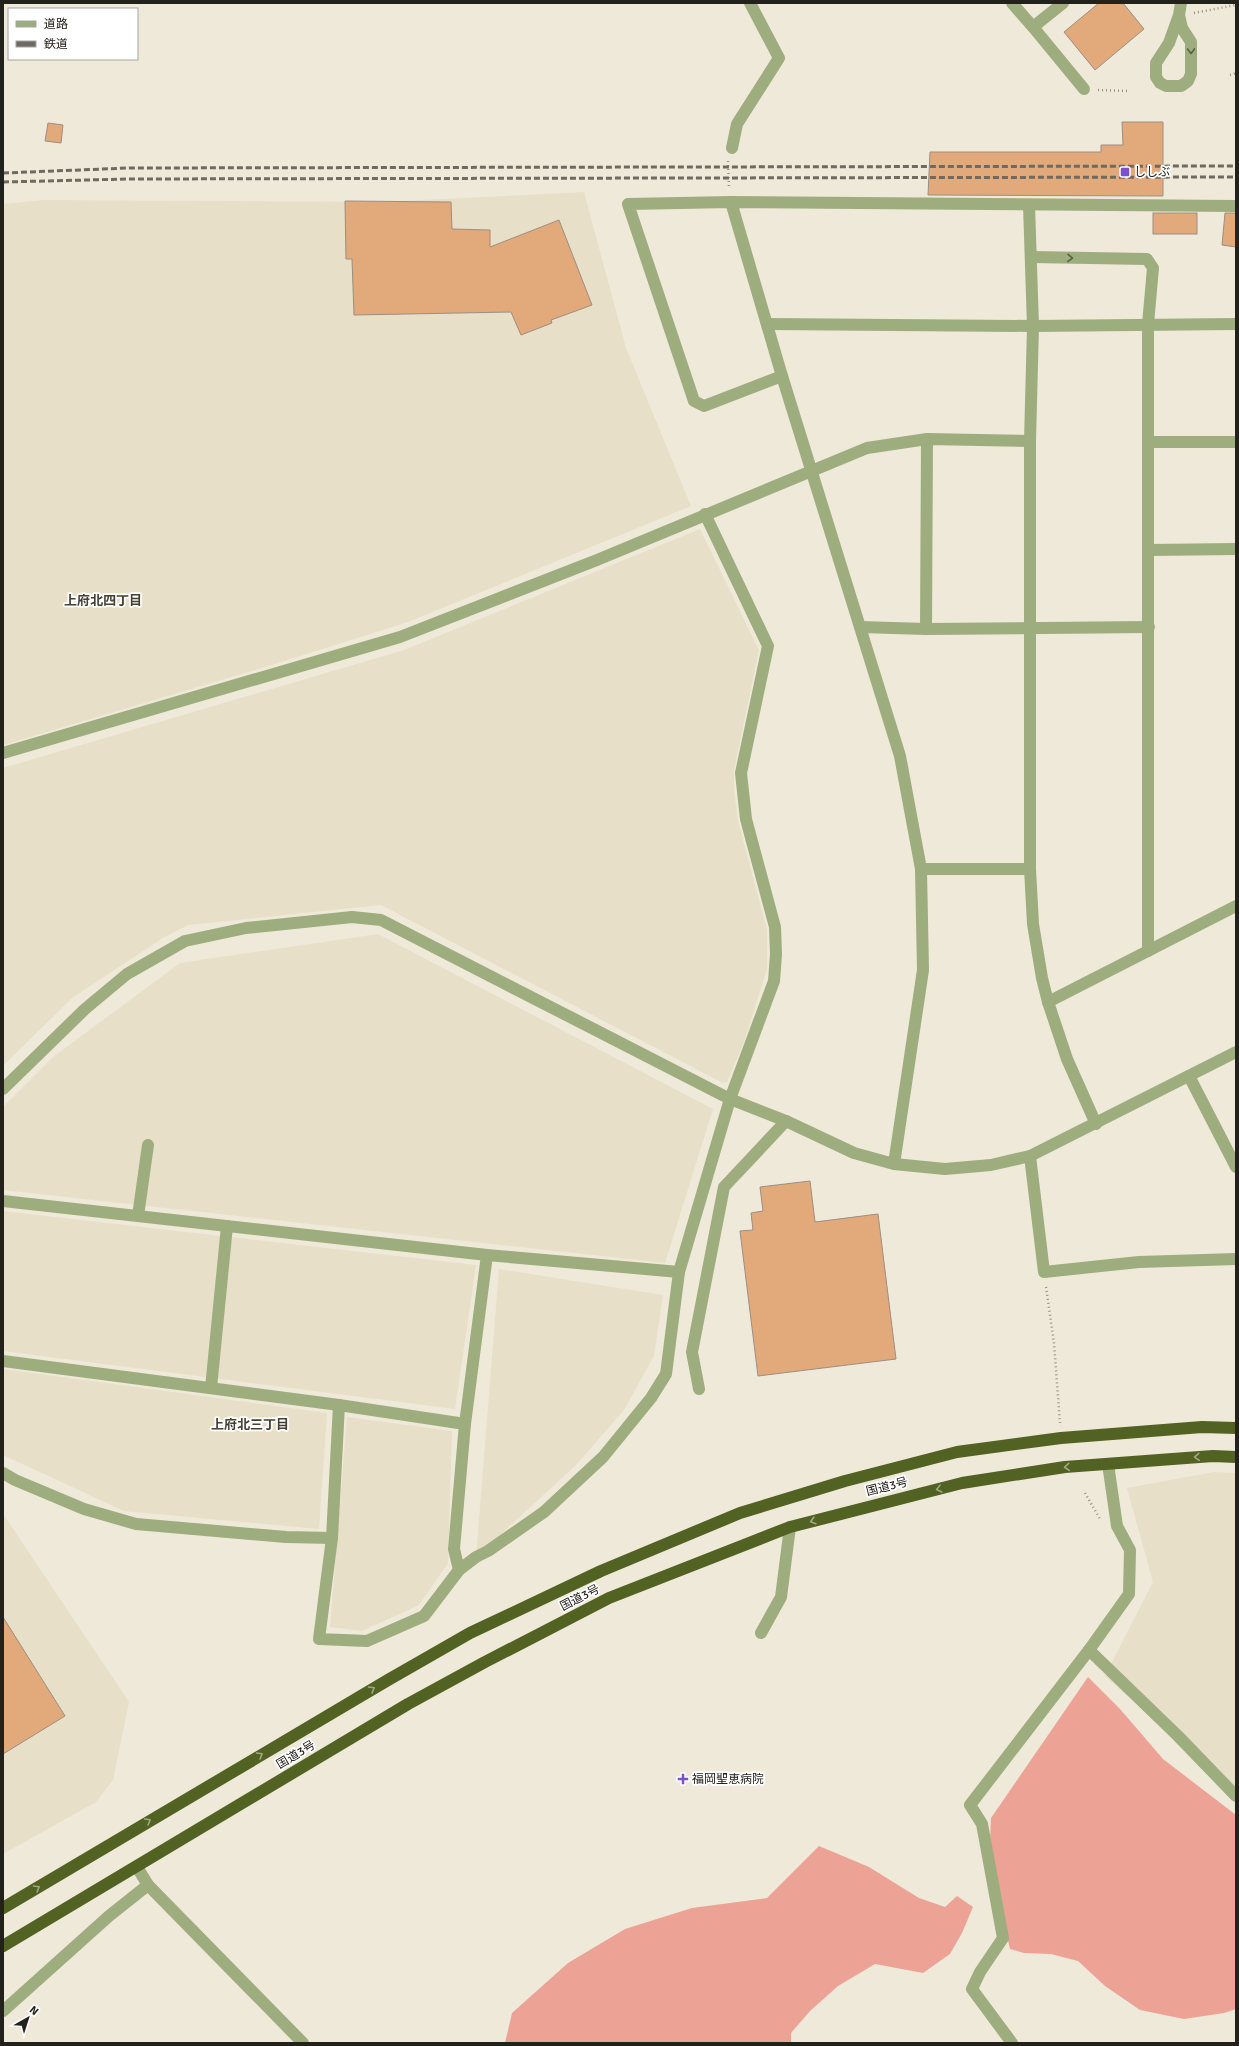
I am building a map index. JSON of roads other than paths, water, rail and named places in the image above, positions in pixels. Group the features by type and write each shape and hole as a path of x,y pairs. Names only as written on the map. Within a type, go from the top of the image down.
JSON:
{"highway":[{"name":"国道3号","path":"3,1908 388,1680 470,1634 601,1571 740,1513 845,1481 957,1452 1061,1438 1202,1427 1236,1428"},
{"name":"国道3号","path":"3,1946 401,1708 485,1662 609,1598 790,1527 962,1483 1065,1466 1213,1456 1236,1457"}],"street":[{"path":"732,148 737,124 779,58 750,3"},
{"path":"1012,3 1084,89"},
{"path":"1033,27 1063,3"},
{"path":"1180,9 1182,28 1191,42 1191,74 1188,82 1181,86 1166,86 1160,83 1156,77 1156,63 1169,43 1180,9"},
{"path":"731,202 782,376 900,756 921,869 923,970 894,1164"},
{"path":"782,376 704,406 694,401 628,204 731,202 1236,206"},
{"path":"1029,205 1033,326 1030,441 1030,869 1033,924 1042,978 1048,1002 1067,1060 1096,1124"},
{"path":"1031,257 1146,259 1153,268 1148,324 1148,952"},
{"path":"768,324 1033,326 1236,324"},
{"path":"3,753 400,637 597,560 867,448 927,439 1030,441"},
{"path":"926,629 927,439"},
{"path":"1149,442 1236,442"},
{"path":"339,1405 332,1538 318,1639 367,1641 424,1616 459,1570 476,1556 488,1551 544,1512 603,1457 651,1398 666,1374 679,1272 730,1099 774,981 776,954 775,927 746,819 741,773 768,646 705,514"},
{"path":"1149,550 1236,549"},
{"path":"860,627 926,629 1149,627"},
{"path":"921,869 1030,869"},
{"path":"1048,1002 1236,906"},
{"path":"3,1089 85,1009 127,974 185,941 246,928 352,917 381,920 730,1099 786,1121 854,1153 894,1164 945,1169 991,1165 1030,1156 1236,1052"},
{"path":"1189,1076 1236,1167"},
{"path":"699,1389 692,1352 724,1187 786,1121"},
{"path":"138,1216 148,1145"},
{"path":"1030,1156 1044,1272 1139,1262 1236,1259"},
{"path":"3,1201 487,1255 679,1272"},
{"path":"211,1388 227,1226"},
{"path":"459,1570 454,1549 465,1424 487,1255"},
{"path":"3,1360 339,1405 465,1424"},
{"path":"1012,2043 972,1989 980,1972 1004,1938 982,1824 970,1805 1089,1650 1129,1594 1130,1550 1117,1526 1108,1464"},
{"path":"3,1472 15,1480 84,1509 136,1524 286,1537 332,1538"},
{"path":"761,1633 781,1597 790,1527"},
{"path":"1089,1650 1178,1736 1236,1796"},
{"path":"137,1866 148,1885 304,2043"},
{"path":"3,2011 109,1916 148,1885"}],"railway":[{"path":"3,173 129,168 1236,166"},
{"path":"3,182 128,179 1236,177"}],"place":[{"name":"ししぶ","path":"1125,172"},
{"name":"福岡聖恵病院","path":"683,1779"}],"district":[{"name":"上府北四丁目","path":"103,601"},
{"name":"上府北三丁目","path":"250,1425"}]}
